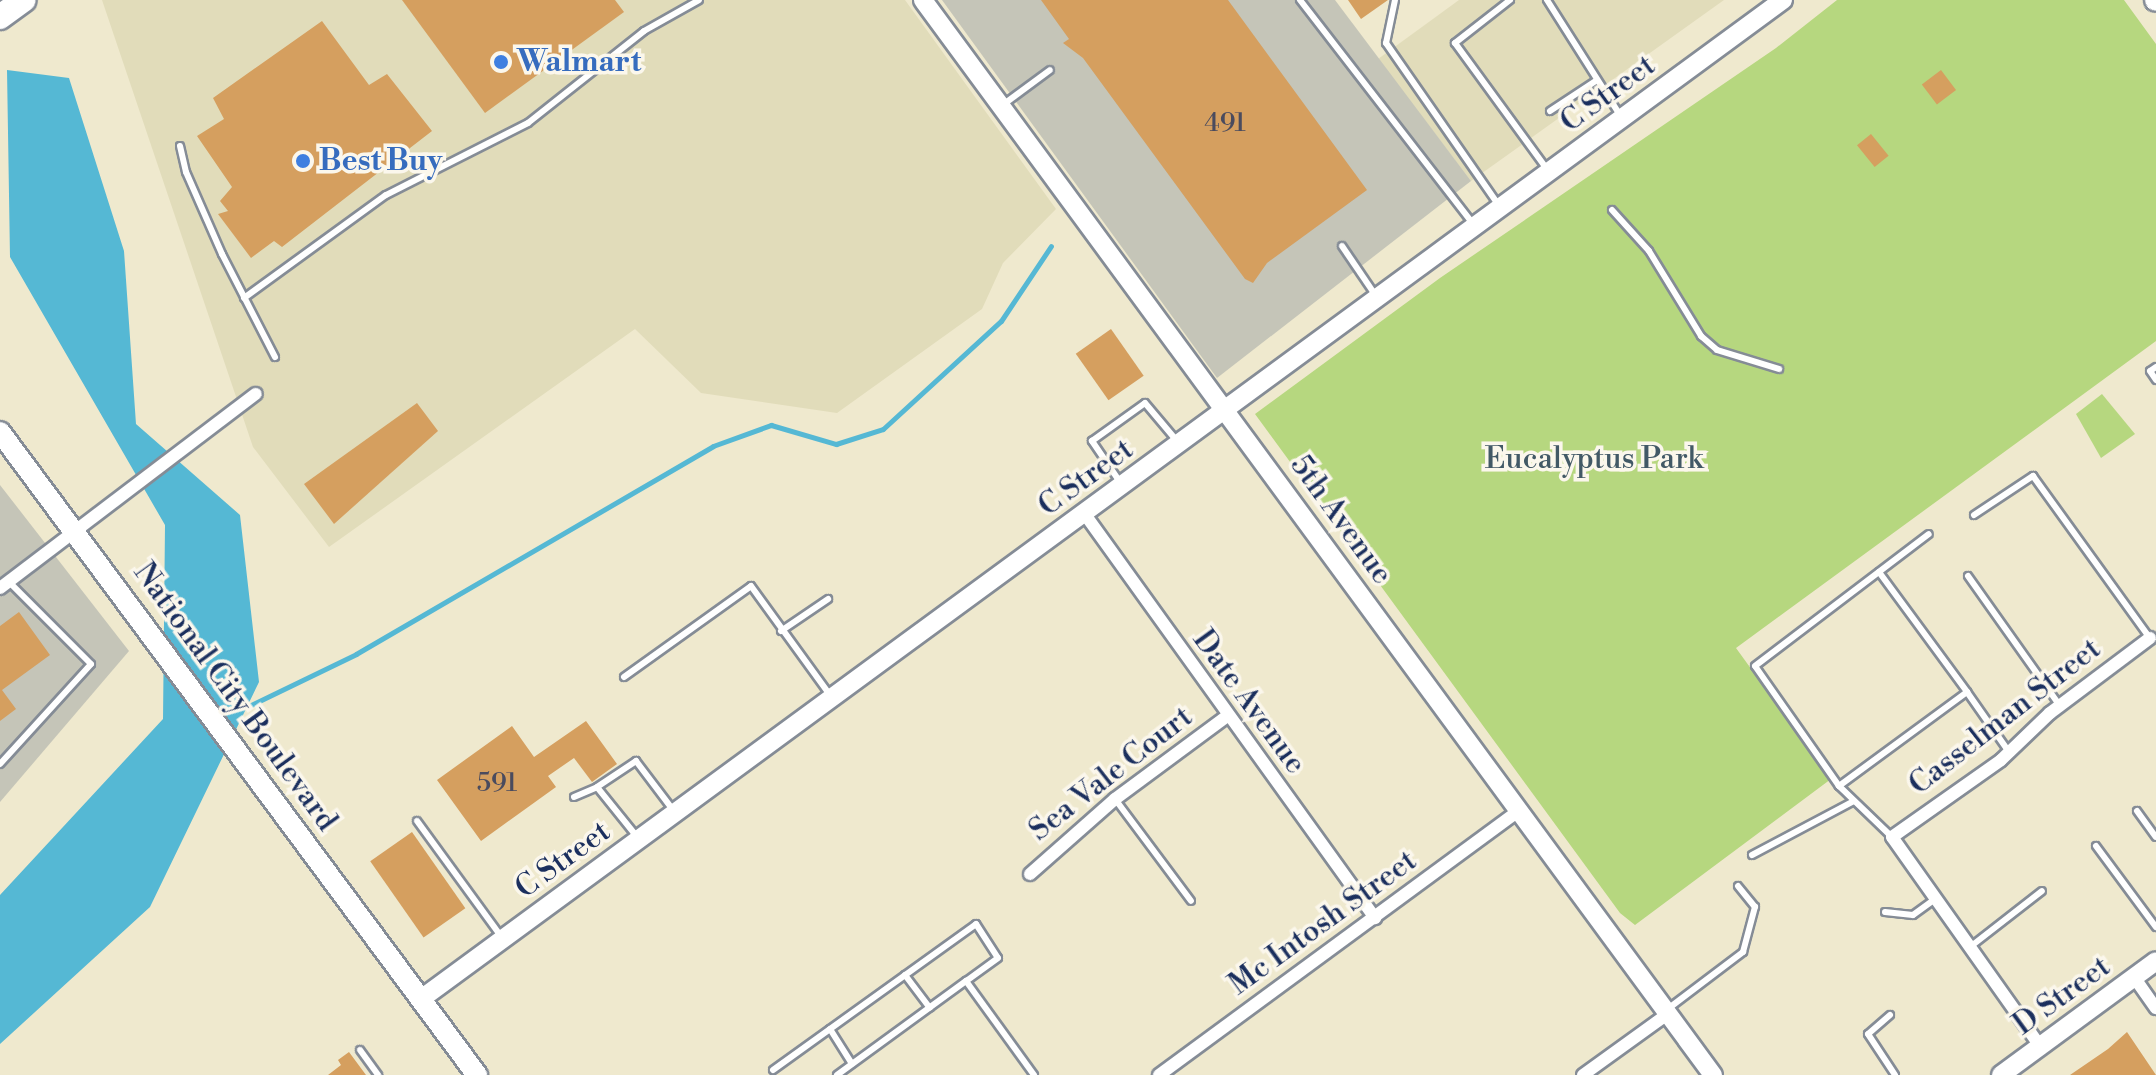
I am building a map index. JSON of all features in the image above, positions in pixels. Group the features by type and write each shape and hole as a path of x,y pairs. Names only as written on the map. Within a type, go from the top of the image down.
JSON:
{"highway":[{"path":"0,17 23,0"}],"main road":[{"name":"5th Avenue","path":"923,0 1713,1075"},
{"name":"C Street","path":"421,999 1180,443 1473,224 1783,0"},
{"name":"National City Boulevard","path":"0,432 477,1075"},
{"name":"D Street","path":"2001,1075 2156,961"}],"street":[{"path":"4,585 77,533 256,394"},
{"name":"Date Avenue","path":"1084,513 1226,717 1375,918"},
{"name":"Casselman Street","path":"1892,837 2009,752 2060,706 2150,638"},
{"name":"Sea Vale Court","path":"1030,874 1115,799 1226,717"},
{"name":"Mc Intosh Street","path":"1159,1075 1518,811"},
{"path":"1892,837 2040,1046"},
{"path":"2134,977 2156,1008"},
{"path":"1583,1075 1667,1012"}],"lane":[{"path":"244,298 386,195 528,123 644,31 699,0"},
{"path":"1300,0 1473,224"},
{"path":"1394,0 1386,43 1499,205"},
{"path":"1510,0 1455,43 1549,172"},
{"path":"1547,0 1622,118"},
{"path":"1001,106 1050,70"},
{"path":"1550,111 1597,80"},
{"path":"180,146 186,172 275,357"},
{"path":"1612,210 1656,260 1701,336 1717,350 1779,369"},
{"path":"1342,246 1376,297"},
{"path":"2156,367 2150,371 2156,380"},
{"path":"1122,485 1092,441 1145,403 1180,443"},
{"path":"1974,515 2033,476 2150,638"},
{"path":"1892,837 1839,786 1755,666 1929,534"},
{"path":"1879,572 2009,752"},
{"path":"1968,576 2060,706"},
{"path":"0,764 91,664 4,585"},
{"path":"624,677 751,586 832,698"},
{"path":"781,631 828,599"},
{"path":"1839,786 1967,692"},
{"path":"574,797 597,787 636,761 676,812"},
{"path":"597,787 639,839"},
{"path":"1115,799 1191,901"},
{"path":"1752,855 1854,801"},
{"path":"2137,811 2156,837"},
{"path":"417,821 503,939"},
{"path":"2096,846 2156,927"},
{"path":"1667,1012 1743,952 1755,907 1738,886"},
{"path":"1970,947 2042,891"},
{"path":"1885,912 1913,915 1936,898"},
{"path":"773,1070 976,924 998,958 837,1075"},
{"path":"905,975 930,1008"},
{"path":"966,981 1034,1075"},
{"path":"1890,1015 1868,1034 1895,1075"},
{"path":"830,1029 852,1064"},
{"path":"360,1050 378,1075"}],"shaded area":[{"path":"102,0 905,0 1056,209 1003,263 982,309 837,413 701,393 635,329 329,547 253,447"},
{"path":"942,0 1335,0 1471,181 1217,378"},
{"path":"1459,0 1724,0 1471,181 1378,59"},
{"path":"0,485 129,651 0,802"}],"green space":[{"name":"Eucalyptus Park","path":"1837,0 2124,0 2156,44 2156,341 1736,648 1831,779 1635,925 1620,913 1255,414 1440,278 1776,48"},
{"path":"2102,394 2135,434 2101,458 2076,414"}],"water":[{"path":"7,70 69,78 124,251 136,424 240,515 259,682 150,907 0,1044 0,895 163,719 165,525 10,257"}],"building":[{"name":"Walmart","path":"402,0 615,0 624,12 485,113"},
{"path":"1041,0 1228,0 1367,190 1267,263 1253,283 1245,279 1083,58 1063,43 1069,39"},
{"path":"1348,0 1388,0 1361,19"},
{"name":"Best Buy","path":"322,21 369,85 387,74 432,131 282,247 274,241 251,258 218,214 228,211 220,201 232,187 197,136 224,119 213,98"},
{"path":"1941,70 1956,90 1937,104 1922,84"},
{"path":"1871,134 1889,156 1875,167 1857,145"},
{"path":"1111,329 1144,376 1108,400 1076,354"},
{"path":"417,403 438,431 334,524 304,484"},
{"path":"19,612 50,655 2,690 16,709 0,721 0,626"},
{"path":"586,721 617,764 592,782 574,758 548,776 556,787 481,841 437,780 512,726 534,757"},
{"path":"412,832 465,908 424,937 370,861"},
{"path":"2127,1032 2156,1075 2070,1075 2108,1049"},
{"path":"349,1052 366,1075 328,1075 341,1065 338,1060"}],"waterway":[{"path":"247,707 356,654 713,446 771,425 836,444 883,429 1001,321 1051,246"}],"place":[{"name":"Walmart","path":"501,62"},
{"name":"Best Buy","path":"303,161"}]}
